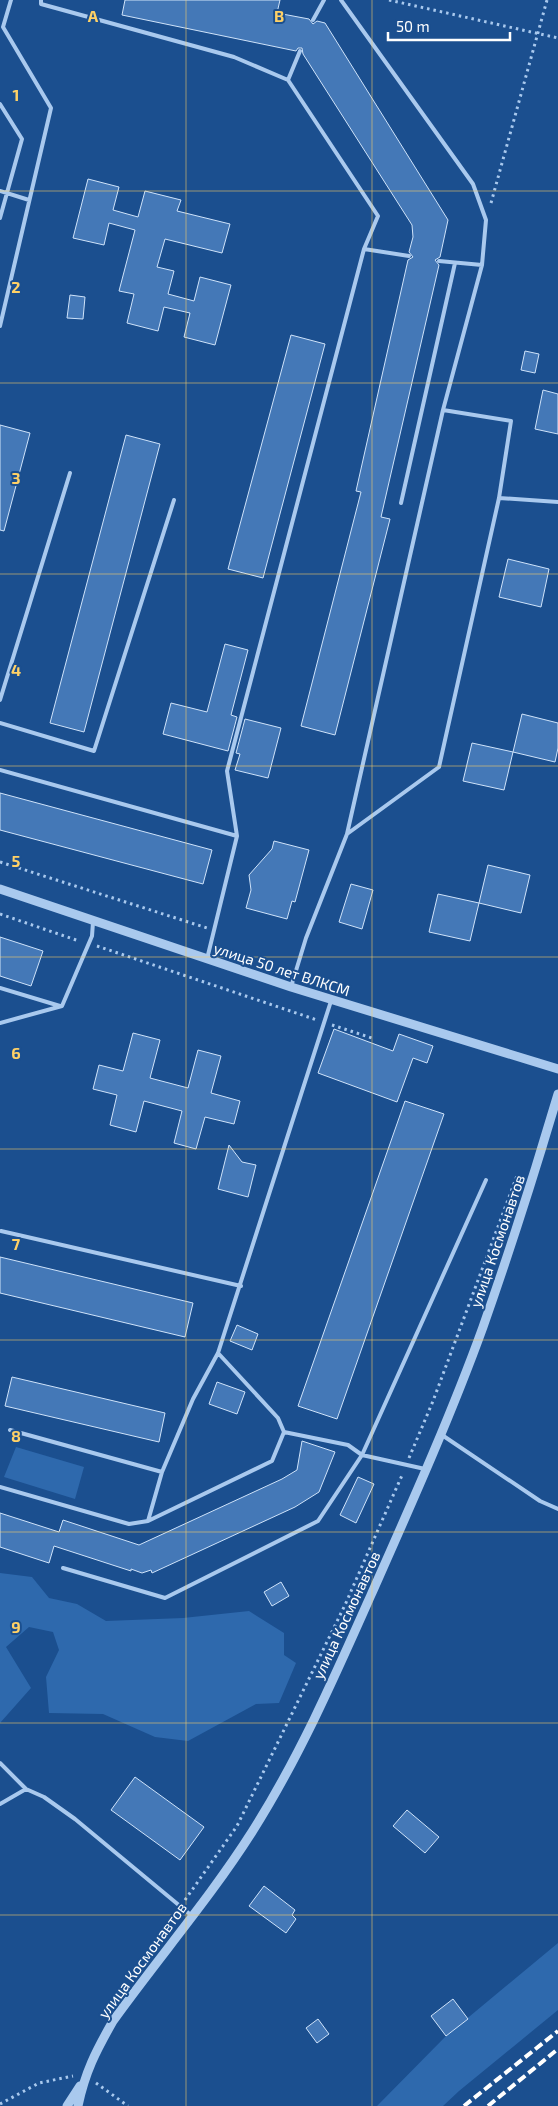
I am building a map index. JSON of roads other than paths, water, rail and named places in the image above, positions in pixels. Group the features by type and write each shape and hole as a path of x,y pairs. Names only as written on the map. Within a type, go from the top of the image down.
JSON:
{"street":[{"name":"улица 50 лет ВЛКСМ","path":"0,888 291,987 558,1069"},
{"name":"улица Космонавтов","path":"78,2106 84,2079 98,2047 113,2021 192,1916 252,1831 288,1770 349,1644 440,1434 495,1291 524,1206 558,1094"},
{"path":"67,2106 84,2079"}],"lane":[{"path":"0,326 51,108 3,27 11,0"},
{"path":"41,0 41,4 234,57 288,80 378,216 364,249 227,771 236,836 207,959"},
{"path":"313,20 324,0"},
{"path":"291,987 306,938 347,834 443,410 482,265 486,220 474,184 340,0"},
{"path":"288,80 300,51"},
{"path":"0,104 22,139 0,218"},
{"path":"0,191 29,200"},
{"path":"364,249 408,256"},
{"path":"440,261 482,265"},
{"path":"402,503 456,263"},
{"path":"347,834 439,768 499,498 511,421 443,410"},
{"path":"0,700 70,473"},
{"path":"499,498 558,502"},
{"path":"0,723 94,751 174,500"},
{"path":"0,770 236,836"},
{"path":"62,1006 89,944 94,919"},
{"path":"0,988 62,1006"},
{"path":"148,1521 162,1472 193,1399 218,1354 332,999"},
{"path":"0,1023 62,1006"},
{"path":"63,1568 165,1598 318,1521 362,1455 486,1180"},
{"path":"1,1231 241,1286"},
{"path":"0,1487 129,1524 148,1521 272,1461 284,1432 278,1418 218,1354"},
{"path":"10,1430 162,1472"},
{"path":"284,1432 348,1445 362,1455 425,1469"},
{"path":"440,1434 540,1501 558,1509"},
{"path":"0,1763 26,1788 44,1797 75,1819 192,1916"},
{"path":"0,1804 26,1788"}],"railway":[{"path":"464,2106 558,2031"},
{"path":"488,2106 558,2049"}]}
